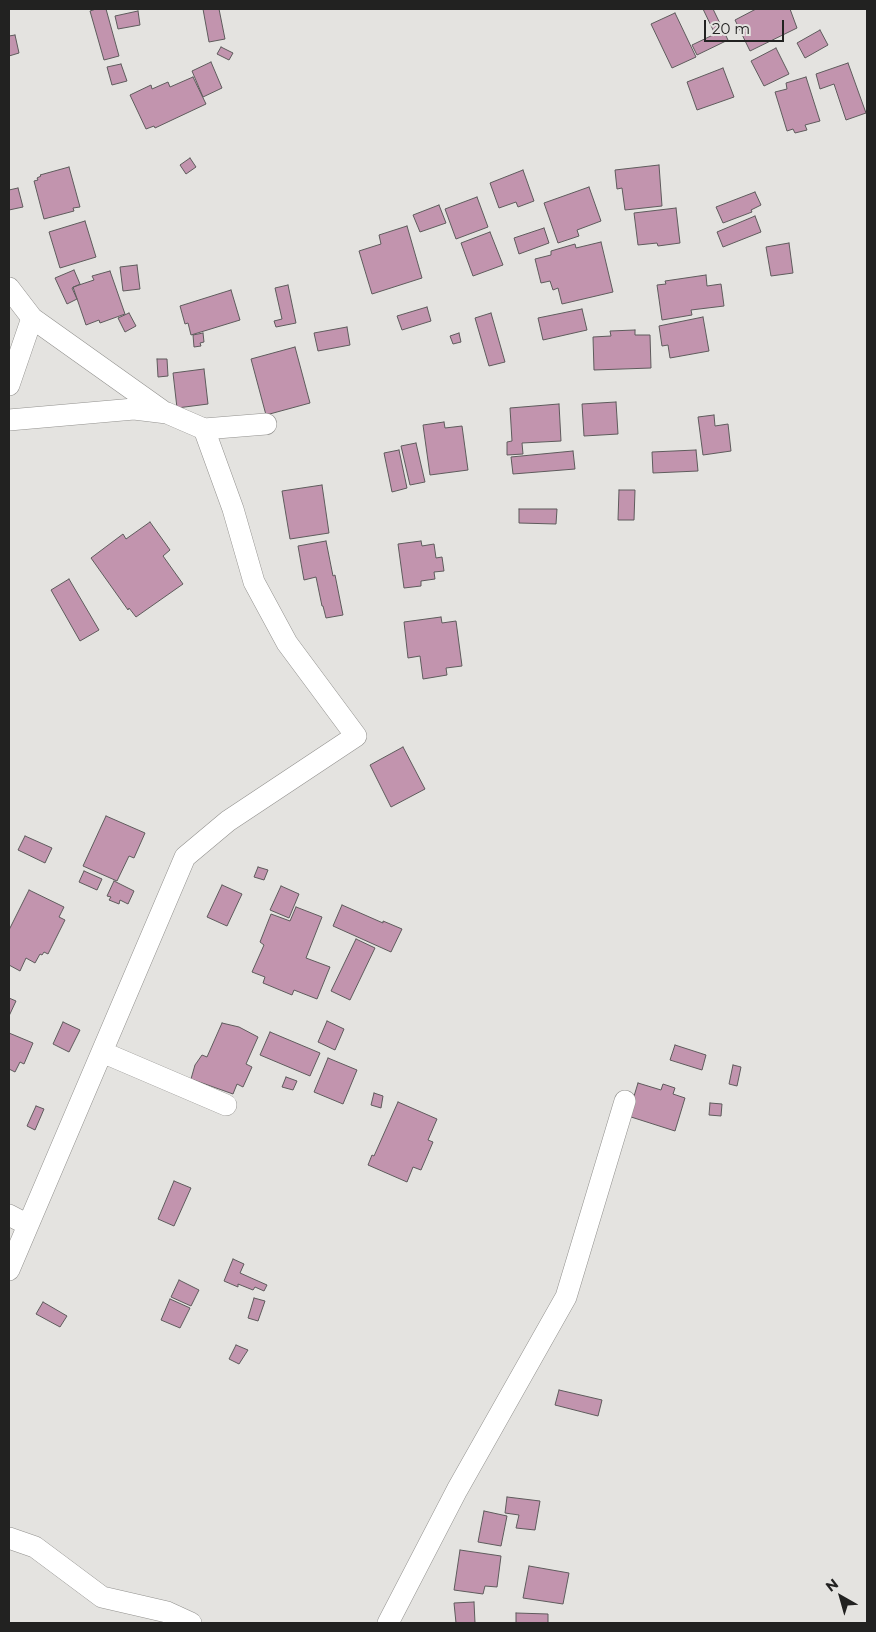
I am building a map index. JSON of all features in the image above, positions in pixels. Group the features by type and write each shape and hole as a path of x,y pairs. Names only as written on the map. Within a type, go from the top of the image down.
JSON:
{"street":[{"path":"9,288 32,318 167,413 204,429 266,424"},
{"path":"9,385 32,318"},
{"path":"9,420 134,410 167,413"},
{"path":"9,1270 185,857 228,821 356,736 287,643 254,582 233,509 204,429"},
{"path":"102,1052 226,1105"},
{"path":"388,1623 457,1490 566,1297 625,1101"},
{"path":"9,1215 28,1225"},
{"path":"9,1538 35,1547 102,1598 168,1612 191,1623"}],"building":[{"path":"106,9 119,56 104,60 90,11"},
{"path":"203,9 219,9 225,39 209,42"},
{"path":"703,9 713,9 728,40 697,55 692,45 715,34"},
{"path":"756,9 790,9 797,28 750,51 735,20"},
{"path":"138,11 140,25 118,29 115,16"},
{"path":"675,13 696,57 672,68 651,24"},
{"path":"820,30 828,45 805,58 797,43"},
{"path":"15,35 19,53 9,56 9,36"},
{"path":"221,47 233,53 229,60 217,54"},
{"path":"776,48 789,74 764,86 751,61"},
{"path":"211,62 222,88 203,97 192,71"},
{"path":"848,63 866,113 846,120 834,84 820,89 816,74"},
{"path":"121,64 127,81 112,85 107,67"},
{"path":"723,68 734,97 697,110 687,82"},
{"path":"193,77 206,104 155,128 154,126 146,129 130,95 151,85 152,89 168,82 170,87"},
{"path":"806,77 820,121 805,125 807,130 795,133 793,129 787,131 775,92 787,89 786,83"},
{"path":"190,158 196,167 186,174 180,165"},
{"path":"659,165 662,206 625,210 622,188 617,189 615,170"},
{"path":"69,167 80,207 73,208 74,211 44,219 34,181 38,180 37,178 40,175"},
{"path":"523,170 534,201 518,207 516,202 499,208 490,183"},
{"path":"589,187 601,221 577,230 579,236 558,243 544,203"},
{"path":"18,188 23,207 9,210 9,190"},
{"path":"755,192 761,205 751,210 752,212 723,223 716,207"},
{"path":"477,197 488,227 456,239 445,209"},
{"path":"439,205 446,223 420,232 413,215"},
{"path":"676,208 680,243 658,246 657,243 638,245 634,213"},
{"path":"755,216 761,232 723,247 717,232"},
{"path":"85,221 96,257 60,268 49,232"},
{"path":"407,226 422,278 372,294 359,251 381,244 379,235"},
{"path":"544,228 549,243 519,254 514,238"},
{"path":"490,232 503,265 473,276 461,243"},
{"path":"601,242 613,292 562,304 558,288 553,290 550,281 541,283 535,259 551,255 551,251 575,244 576,248"},
{"path":"789,243 793,273 771,276 766,247"},
{"path":"137,265 140,289 123,291 120,267"},
{"path":"74,270 80,284 72,288 77,299 67,304 55,278"},
{"path":"110,271 125,314 100,323 99,320 86,325 73,287 94,280 92,276"},
{"path":"706,275 707,286 721,284 724,306 691,310 692,315 662,320 657,285 666,284 665,281"},
{"path":"288,285 296,323 276,327 274,321 282,319 275,288"},
{"path":"231,290 240,320 191,335 188,323 185,324 180,306"},
{"path":"427,307 431,321 402,330 397,316"},
{"path":"582,309 587,330 543,340 538,318"},
{"path":"129,313 136,326 125,332 118,318"},
{"path":"491,313 505,362 489,366 475,318"},
{"path":"703,317 709,351 670,358 668,345 662,346 659,326"},
{"path":"347,327 350,345 318,351 314,333"},
{"path":"635,330 635,335 650,335 651,368 594,370 593,337 611,336 610,331"},
{"path":"203,333 204,342 200,343 201,346 194,347 193,335"},
{"path":"459,333 461,342 453,344 450,336"},
{"path":"295,347 310,403 266,415 251,359"},
{"path":"157,359 167,359 168,376 158,377"},
{"path":"204,369 208,404 177,408 173,373"},
{"path":"616,402 618,434 584,436 582,404"},
{"path":"559,404 561,441 522,443 523,454 507,455 507,442 512,441 510,408"},
{"path":"714,415 715,426 728,424 731,451 703,455 698,417"},
{"path":"444,422 445,428 462,426 468,470 430,475 423,425"},
{"path":"416,443 425,482 410,485 401,446"},
{"path":"399,450 407,488 392,492 384,453"},
{"path":"696,450 698,471 653,473 652,452"},
{"path":"573,451 575,469 513,474 511,457"},
{"path":"322,485 329,533 290,539 282,491"},
{"path":"619,490 635,490 634,520 618,520"},
{"path":"519,509 557,509 556,524 519,523"},
{"path":"150,522 170,550 163,556 183,584 136,617 129,608 128,610 91,558 123,534 126,539"},
{"path":"326,541 343,615 326,618 316,577 304,580 298,546"},
{"path":"421,541 422,546 434,544 436,558 442,557 444,571 434,572 435,579 421,581 421,586 404,588 398,544"},
{"path":"69,579 99,630 80,641 51,590"},
{"path":"441,617 442,623 456,621 462,666 446,668 447,675 423,679 420,656 408,658 404,622"},
{"path":"403,747 425,789 391,807 370,765"},
{"path":"106,816 145,833 134,858 129,856 117,881 83,866"},
{"path":"25,836 52,848 45,863 18,850"},
{"path":"258,867 268,870 264,880 254,877"},
{"path":"84,871 102,879 97,890 79,882"},
{"path":"114,881 134,891 128,904 120,900 119,904 109,900 111,897 107,896"},
{"path":"222,885 242,894 227,926 207,917"},
{"path":"281,886 299,894 289,918 270,910"},
{"path":"29,890 64,907 59,917 65,920 48,954 44,952 42,955 40,954 35,963 26,958 20,971 9,965 9,930"},
{"path":"342,905 402,929 391,952 333,926"},
{"path":"296,907 322,917 306,958 330,967 317,999 294,990 292,995 263,983 265,977 252,972 264,945 260,942 271,914 290,921"},
{"path":"356,939 375,948 350,1000 331,991"},
{"path":"9,998 16,1001 9,1016"},
{"path":"327,1021 344,1029 335,1050 318,1042"},
{"path":"63,1022 80,1030 69,1052 53,1044"},
{"path":"222,1023 239,1027 258,1037 246,1064 252,1067 243,1087 237,1084 233,1094 191,1079 195,1065 202,1055 207,1057"},
{"path":"270,1032 320,1053 310,1076 260,1055"},
{"path":"9,1033 33,1043 24,1064 20,1062 15,1072 9,1069"},
{"path":"675,1045 706,1055 702,1070 670,1060"},
{"path":"328,1058 357,1070 343,1104 314,1092"},
{"path":"733,1065 741,1067 737,1086 729,1084"},
{"path":"286,1077 297,1081 293,1090 282,1087"},
{"path":"638,1083 661,1090 663,1084 675,1088 673,1094 685,1098 675,1131 628,1116"},
{"path":"374,1093 383,1096 381,1108 371,1105"},
{"path":"398,1102 437,1119 428,1140 433,1142 421,1170 413,1167 407,1182 368,1165 372,1155 374,1156"},
{"path":"710,1103 722,1104 721,1116 709,1115"},
{"path":"36,1106 44,1109 35,1130 27,1126"},
{"path":"174,1181 191,1188 174,1226 158,1219"},
{"path":"233,1259 244,1264 240,1273 267,1285 264,1291 255,1287 253,1290 238,1284 238,1287 224,1281"},
{"path":"179,1280 199,1290 191,1306 171,1297"},
{"path":"254,1298 265,1301 258,1321 248,1318"},
{"path":"170,1299 190,1308 180,1328 161,1320"},
{"path":"43,1302 67,1316 60,1327 36,1314"},
{"path":"236,1345 248,1350 239,1364 229,1359"},
{"path":"559,1390 602,1400 598,1416 555,1405"},
{"path":"507,1497 540,1501 535,1530 516,1528 519,1515 505,1513"},
{"path":"484,1511 507,1516 501,1546 478,1542"},
{"path":"460,1550 501,1556 497,1587 485,1586 483,1594 454,1590"},
{"path":"529,1566 569,1573 563,1604 523,1598"},
{"path":"474,1602 475,1623 456,1623 454,1603"},
{"path":"516,1613 548,1614 548,1623 516,1623"}]}
